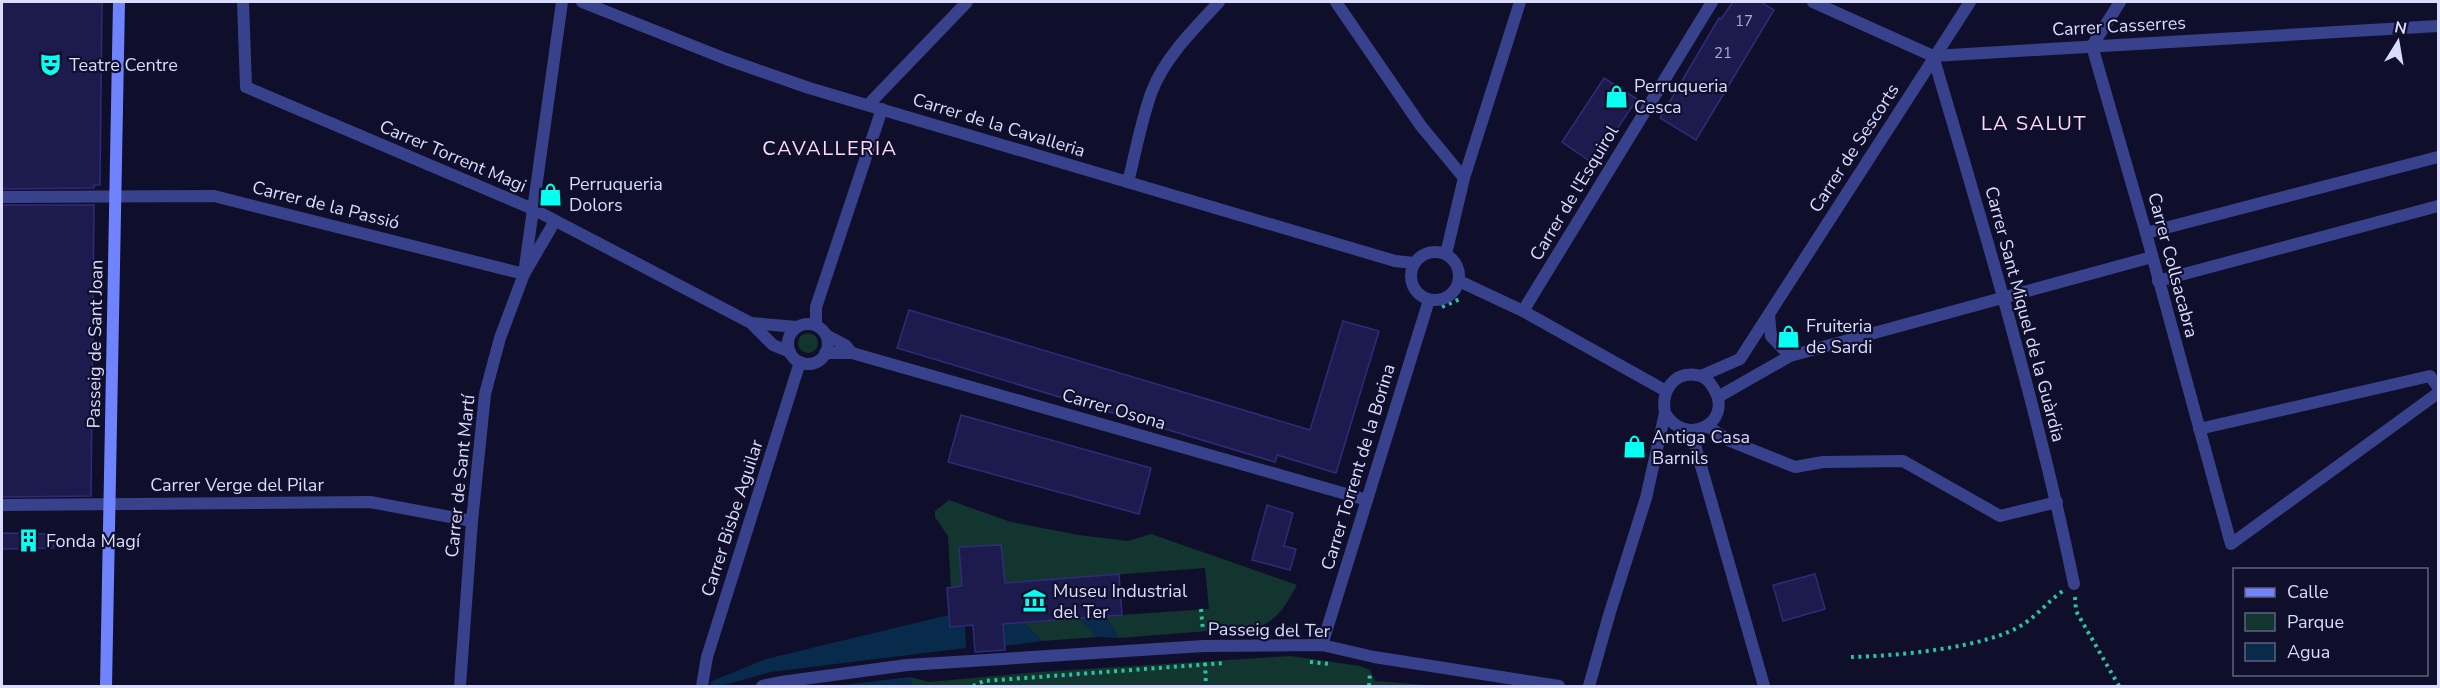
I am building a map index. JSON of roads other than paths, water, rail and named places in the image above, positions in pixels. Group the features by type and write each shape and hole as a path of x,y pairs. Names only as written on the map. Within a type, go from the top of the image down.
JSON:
{"street":[{"name":"Passeig de Sant Joan","path":"106,687 118,2"},
{"name":"Carrer Torrent Magi","path":"243,2 246,87 533,209 751,322 773,345 790,352"},
{"name":"Carrer de Sant Martí","path":"524,274 562,2"},
{"name":"Carrer de la Cavalleria","path":"582,2 726,59 810,88 1395,261 1414,263"},
{"path":"868,105 967,2"},
{"path":"1128,182 1152,92 1162,72 1188,36 1219,2"},
{"path":"1336,2 1421,126 1464,178"},
{"path":"1446,254 1464,178 1520,2"},
{"name":"Carrer de l'Esquirol","path":"1523,311 1712,2"},
{"name":"Carrer Casserres","path":"1814,2 1934,57 2439,26"},
{"name":"Carrer de Sescorts","path":"1701,376 1740,359 1970,2"},
{"path":"2092,46 2120,2"},
{"name":"Carrer Collsacabra","path":"2092,46 2146,233 2230,544 2439,393"},
{"name":"Carrer Sant Miquel de la Guàrdia","path":"1934,57 2005,298 2057,502 2074,584"},
{"path":"816,325 816,307 882,110"},
{"path":"2146,233 2439,157"},
{"name":"Carrer de la Passió","path":"2,197 214,196 524,274"},
{"path":"2158,281 2439,206"},
{"name":"Carrer de Sant Martí","path":"460,687 472,521 485,394 500,338 524,274 555,221"},
{"path":"1439,252 1446,254 1458,268 1459,281 1451,294 1445,298 1430,300 1416,292 1412,286 1410,278 1414,263 1424,254 1439,252"},
{"path":"1718,397 1790,356 2152,257"},
{"path":"1459,281 1523,311 1666,391"},
{"name":"Carrer Torrent de la Borina","path":"1322,645 1430,300"},
{"path":"1769,315 1771,336 1790,356"},
{"name":"Carrer Torrent Magi","path":"751,322 797,327"},
{"path":"806,324 816,325 826,335 828,344 825,353 814,362 801,362 790,352 789,338 797,327 806,324"},
{"name":"Carrer Osona","path":"826,335 844,345 852,353"},
{"name":"Carrer Osona","path":"825,353 852,353 1367,500"},
{"name":"Carrer Bisbe Aguilar","path":"702,687 707,657 801,362"},
{"path":"1682,376 1701,376 1709,381 1718,397 1718,412 1707,426 1691,431 1675,426 1665,413 1663,404 1666,391 1671,382 1682,376"},
{"path":"2199,429 2430,376 2439,387"},
{"path":"1589,687 1646,498 1665,413"},
{"path":"1707,426 1730,441 1796,467 1822,462 1904,461 2000,516 2057,502"},
{"path":"1691,431 1764,687"},
{"name":"Carrer Verge del Pilar","path":"2,505 370,502 472,521"},
{"name":"Passeig del Ter","path":"762,687 781,682 907,665 1204,646 1322,645 1374,657 1559,687"}],"water":[{"path":"949,615 950,627 965,626 966,648 770,672 721,686 712,686 710,682 766,659"},
{"path":"1106,616 1119,638 1097,637 1079,618"},
{"path":"1024,623 1042,641 1004,646 1003,624"},
{"path":"910,677 912,686 835,686"}],"place":[{"name":"Teatre Centre","path":"51,65"},
{"name":"Perruqueria Cesca","path":"1616,96"},
{"name":"Perruqueria Dolors","path":"551,194"},
{"name":"Fruiteria de Sardi","path":"1788,336"},
{"name":"Antiga Casa Barnils","path":"1634,447"},
{"name":"Fonda Magí","path":"28,541"},
{"name":"Museu Industrial del Ter","path":"1035,601"}],"district":[{"name":"LA SALUT","path":"2034,123"},
{"name":"CAVALLERIA","path":"830,148"}]}
